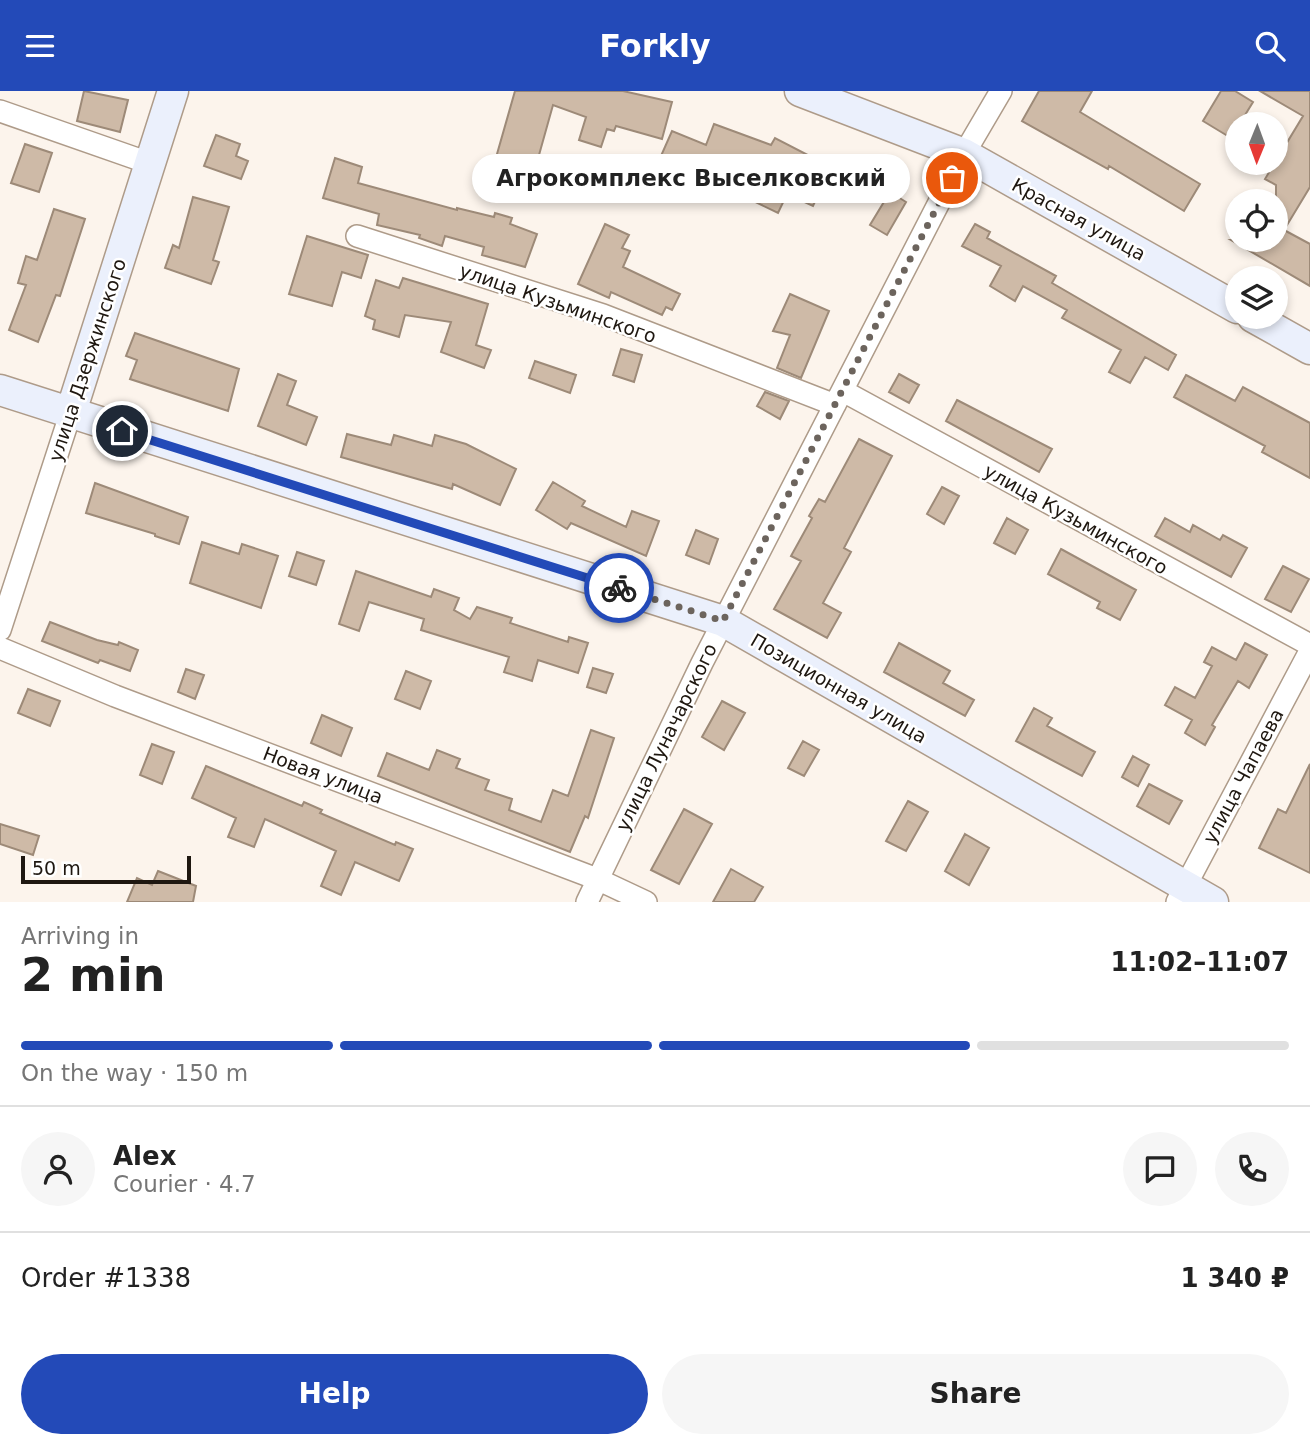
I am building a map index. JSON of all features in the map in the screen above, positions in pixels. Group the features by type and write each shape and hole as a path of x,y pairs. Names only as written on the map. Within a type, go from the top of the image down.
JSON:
{"street":[{"name":"улица Дзержинского","path":"0,630 173,91"},
{"name":"Красная улица","path":"800,91 964,154 1225,301"},
{"name":"улица Луначарского","path":"587,902 723,621 964,154 1001,91"},
{"path":"0,111 149,163"},
{"name":"улица Кузьминского","path":"357,236 603,315 839,398 1310,645"},
{"path":"1274,329 1310,349"},
{"name":"Позиционная улица","path":"0,390 70,415 723,621 1180,894 1213,902"},
{"name":"Новая улица","path":"0,648 128,701 597,879 646,902"},
{"name":"улица Чапаева","path":"1180,894 1307,664"}],"building":[{"path":"84,91 128,100 120,132 77,121"},
{"path":"515,91 623,91 672,102 662,139 616,126 614,131 607,129 601,147 579,140 586,117 553,105 532,180 493,168"},
{"path":"1039,91 1092,91 1080,112 1200,184 1184,211 1109,166 1108,169 1022,121"},
{"path":"1221,91 1235,91 1253,102 1247,112 1225,112 1225,134 1203,121"},
{"path":"1260,91 1310,91 1310,187 1288,223 1288,189 1276,189 1276,185 1265,179 1267,175 1288,175 1288,141 1303,116"},
{"path":"714,124 771,145 775,138 831,167 813,206 787,194 778,213 747,198 754,182 690,157 674,194 649,183 672,131 706,145"},
{"path":"216,135 240,144 236,156 248,161 241,179 204,166"},
{"path":"25,144 52,153 39,192 11,183"},
{"path":"335,158 362,167 358,183 457,210 494,217 495,213 512,218 510,224 537,234 525,267 482,255 484,247 445,236 442,246 419,238 420,235 377,225 379,214 323,198"},
{"path":"890,192 906,202 887,235 870,225"},
{"path":"193,197 229,207 213,260 219,262 211,284 165,268 173,245 179,248"},
{"path":"54,209 85,219 60,296 56,295 38,342 9,330 26,285 18,283 26,256 37,260"},
{"path":"605,224 629,235 622,248 630,251 623,267 680,294 672,310 666,307 662,315 611,292 609,298 578,284"},
{"path":"975,224 990,232 987,238 1056,276 1052,283 1176,355 1168,370 1145,357 1130,383 1109,372 1121,350 1062,318 1067,310 1023,286 1015,301 990,286 1001,266 962,246"},
{"path":"1288,232 1310,244 1310,286 1288,273 1288,266 1276,266 1252,252 1288,252"},
{"path":"307,236 368,255 361,278 342,272 332,306 289,294"},
{"path":"403,278 488,304 476,345 491,350 484,368 441,352 451,322 405,315 399,337 373,329 375,320 365,316 376,280 399,288"},
{"path":"790,294 829,311 801,378 777,368 790,335 773,331"},
{"path":"135,333 239,369 228,411 130,379 137,360 126,356"},
{"path":"621,349 642,355 634,382 613,375"},
{"path":"535,361 576,375 570,393 529,378"},
{"path":"278,374 296,381 287,405 317,417 306,445 258,426"},
{"path":"899,374 919,385 909,403 889,392"},
{"path":"1186,375 1235,401 1243,387 1310,423 1310,478 1262,452 1265,446 1174,397"},
{"path":"765,392 789,401 780,419 757,406"},
{"path":"957,400 1052,449 1039,472 946,421"},
{"path":"347,434 391,445 394,435 432,446 435,435 466,444 516,469 500,505 453,484 452,489 341,457"},
{"path":"859,439 892,456 844,548 851,552 823,603 841,613 827,638 774,609 801,561 791,556 812,518 809,516 819,499 825,502"},
{"path":"553,482 585,501 582,506 626,527 632,511 659,521 646,556 571,523 567,529 536,510"},
{"path":"95,483 188,517 179,544 86,513"},
{"path":"942,487 959,496 944,524 927,514"},
{"path":"1007,518 1028,530 1015,554 994,543"},
{"path":"1165,518 1190,532 1193,525 1220,540 1223,535 1247,548 1231,577 1155,536"},
{"path":"696,530 718,539 709,564 686,555"},
{"path":"202,542 239,554 242,544 278,556 261,608 190,583"},
{"path":"1061,549 1136,590 1120,620 1097,608 1100,602 1048,574"},
{"path":"297,552 324,561 316,585 289,576"},
{"path":"1283,566 1309,579 1291,612 1265,599"},
{"path":"356,571 431,597 434,589 459,598 454,610 470,619 477,607 512,618 510,623 568,642 569,637 588,643 578,673 538,660 532,681 504,672 509,657 421,630 424,619 369,602 359,631 339,624"},
{"path":"50,622 97,640 118,645 119,642 138,650 130,671 100,660 98,663 42,641"},
{"path":"899,643 950,671 943,683 974,700 965,716 884,672"},
{"path":"1245,643 1267,655 1249,688 1238,681 1212,725 1215,727 1205,745 1185,733 1192,720 1165,705 1175,687 1195,698 1212,666 1204,662 1212,647 1236,660"},
{"path":"593,668 613,674 606,693 587,687"},
{"path":"186,669 204,675 195,699 178,692"},
{"path":"406,671 431,681 420,709 395,699"},
{"path":"28,689 60,701 50,726 18,713"},
{"path":"722,701 745,713 724,750 702,737"},
{"path":"1034,708 1052,718 1047,726 1095,752 1082,776 1016,741"},
{"path":"322,715 352,728 341,756 311,743"},
{"path":"591,730 614,738 588,818 585,816 570,852 378,776 387,753 429,770 437,750 460,759 456,768 489,780 485,790 512,799 509,810 541,822 553,790 568,796"},
{"path":"803,741 819,750 804,776 788,768"},
{"path":"152,744 174,752 162,784 140,775"},
{"path":"1133,756 1149,765 1138,786 1122,777"},
{"path":"1310,764 1310,873 1259,848 1278,809 1286,813"},
{"path":"206,766 302,806 304,802 322,810 320,813 395,845 396,842 413,849 399,881 355,862 341,895 321,886 336,851 265,819 254,847 228,837 236,818 192,798"},
{"path":"1149,784 1182,801 1169,824 1137,806"},
{"path":"908,801 928,812 906,851 886,841"},
{"path":"684,809 712,824 679,884 651,870"},
{"path":"0,824 39,836 33,855 0,844"},
{"path":"965,834 989,848 969,885 945,871"},
{"path":"731,869 763,887 754,902 713,902"},
{"path":"158,871 196,886 193,902 127,902 137,878 152,885"}],"way so far":[{"path":"619,588 723,621 952,178"}],"place":[{"name":"Агрокомплекс Выселковский","path":"952,178"}],"route":[{"path":"122,431 619,588"}]}
